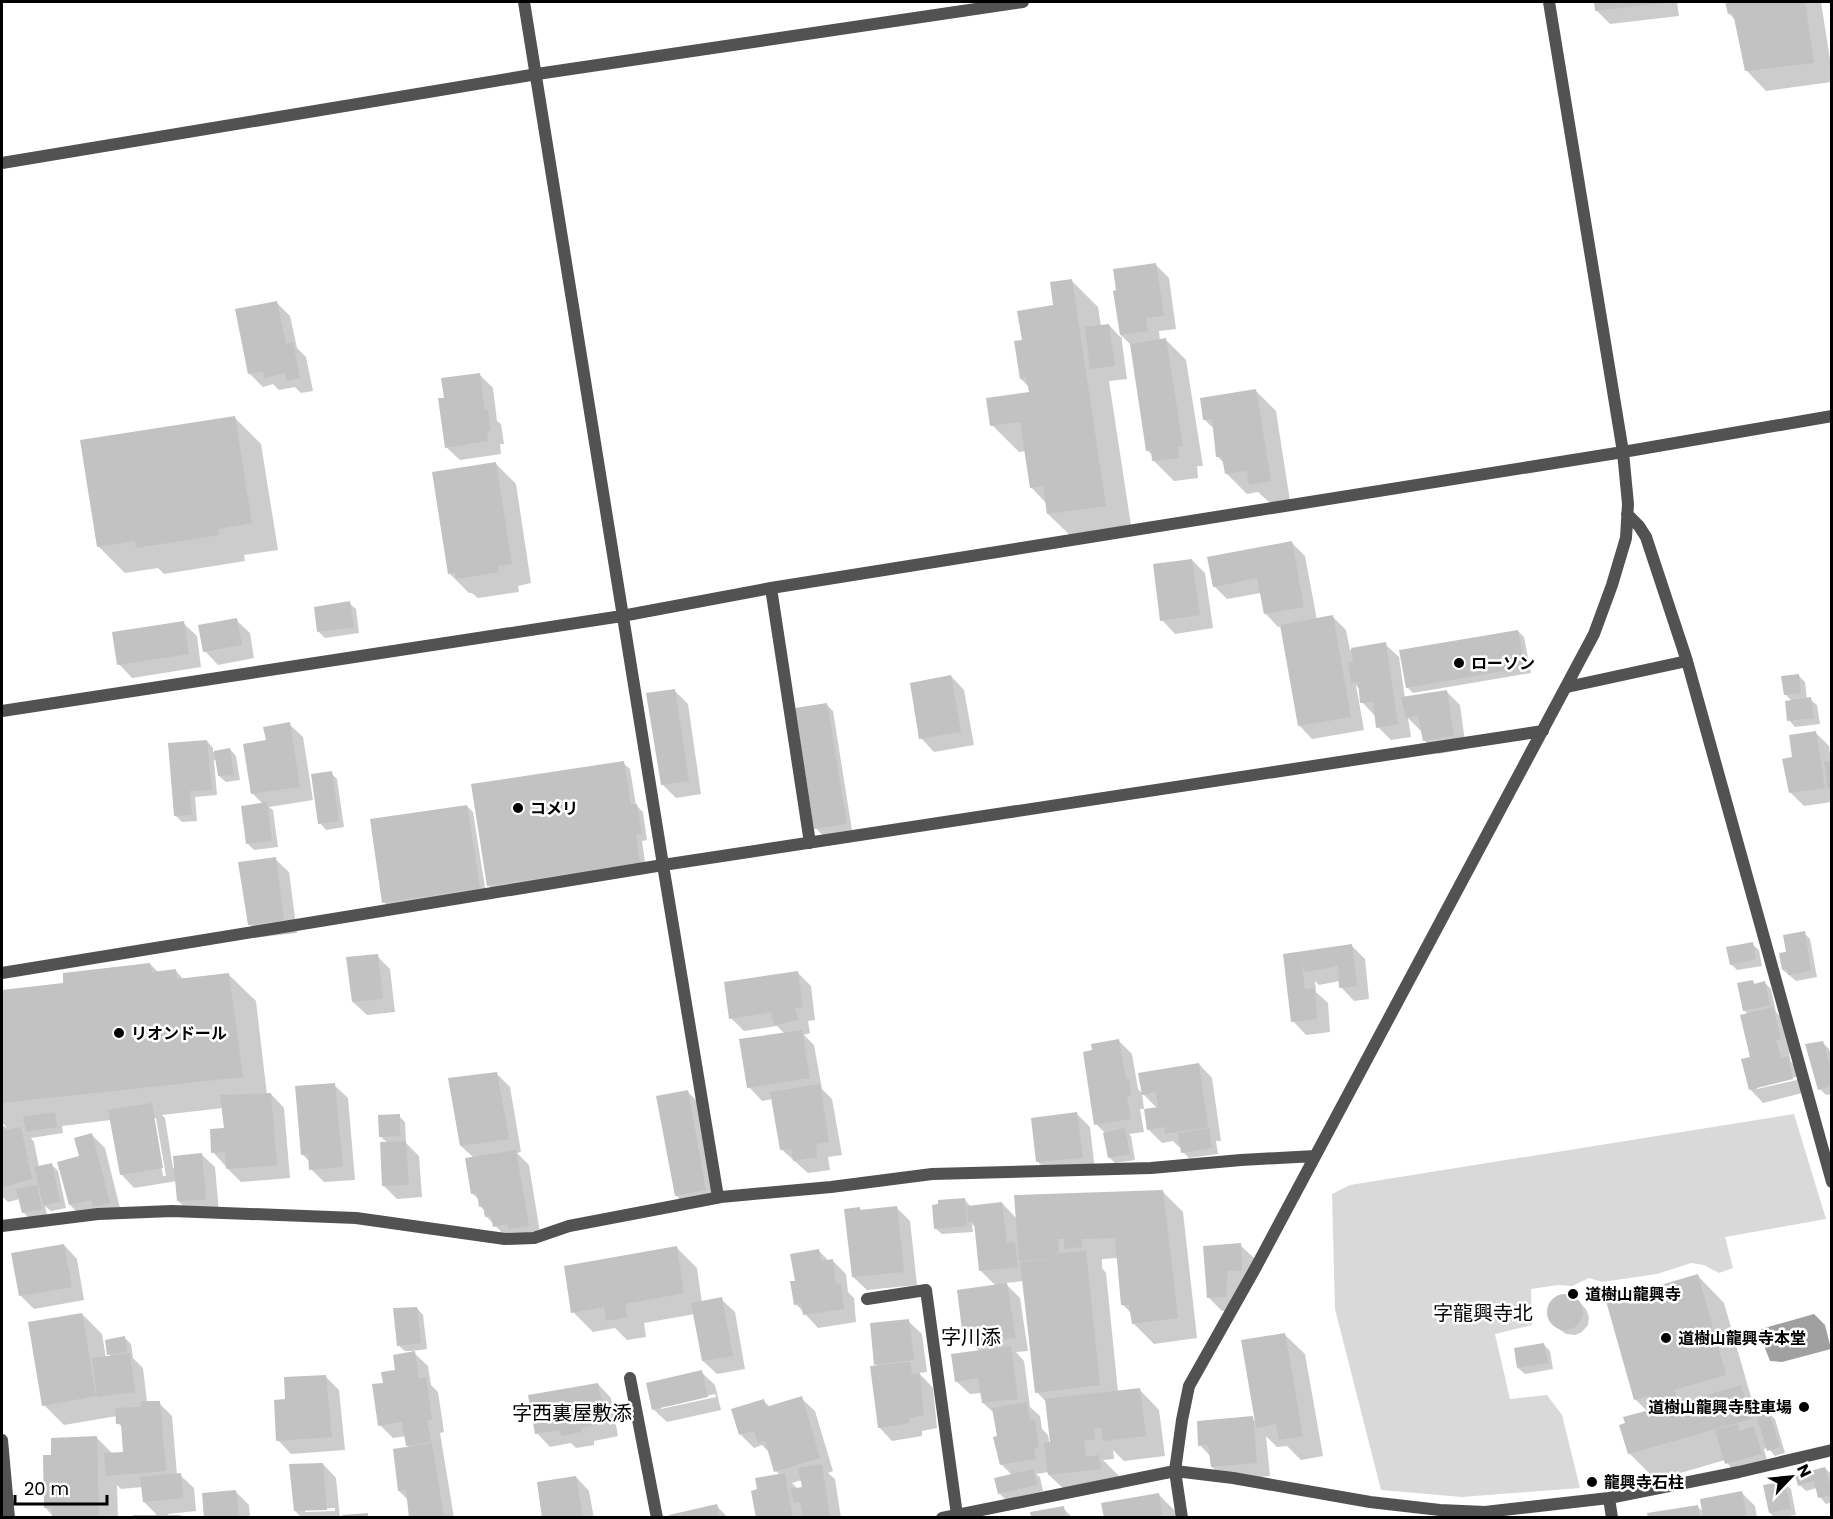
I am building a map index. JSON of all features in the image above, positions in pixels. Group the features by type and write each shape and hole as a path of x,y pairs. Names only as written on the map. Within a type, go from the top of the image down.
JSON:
{"street":[{"path":"524,2 718,1197"},
{"path":"2,163 537,74 1023,2"},
{"path":"1182,1518 1175,1472 1189,1386 1567,687 1594,634 1626,538 1628,504 1623,452 1549,2"},
{"path":"2,711 622,616 771,588 1623,452 1832,416"},
{"path":"1627,513 1646,537 1687,661 1831,1181"},
{"path":"771,588 810,843"},
{"path":"1567,687 1687,661"},
{"path":"2,973 663,865 1543,731"},
{"path":"2,1226 98,1214 172,1211 356,1218 505,1239 534,1238 569,1226 718,1197 831,1187 932,1174 1151,1168 1315,1156"},
{"path":"867,1299 926,1290 957,1515"},
{"path":"630,1378 657,1518"},
{"path":"2,1440 9,1518"},
{"path":"942,1518 1175,1472 1233,1478 1370,1502 1440,1510 1485,1512 1609,1498 1739,1472 1832,1450"},
{"path":"1609,1498 1612,1518"}],"shaded area":[{"path":"1794,1114 1826,1219 1725,1237 1733,1268 1719,1273 1704,1265 1691,1263 1657,1274 1602,1282 1589,1278 1572,1286 1558,1285 1531,1289 1532,1325 1495,1334 1510,1399 1547,1395 1562,1415 1580,1488 1462,1497 1381,1490 1335,1309 1332,1194 1350,1185"},
{"path":"1814,1314 1825,1325 1831,1349 1782,1362 1770,1361 1760,1335 1761,1329"}],"building":[{"path":"1594,2 1664,2 1664,3 1595,11"},
{"path":"1725,2 1805,2 1814,63 1745,71 1733,13 1728,14"},
{"path":"1156,263 1164,316 1146,318 1148,331 1120,335 1113,291 1116,290 1113,269"},
{"path":"1072,279 1106,506 1047,514 1043,486 1030,488 1020,422 990,426 986,398 1029,392 1026,377 1020,379 1014,341 1022,340 1017,311 1053,305 1050,282"},
{"path":"277,301 286,344 293,342 300,378 286,381 286,373 264,378 263,371 248,374 235,309"},
{"path":"1109,324 1115,366 1090,369 1085,327"},
{"path":"1166,338 1183,446 1178,447 1179,458 1152,461 1151,450 1146,451 1130,344"},
{"path":"480,373 485,410 488,409 491,431 487,431 488,441 445,448 438,398 444,398 441,378"},
{"path":"1256,389 1271,481 1249,485 1247,471 1225,474 1222,457 1216,457 1212,419 1203,420 1200,398"},
{"path":"235,416 252,523 218,529 219,535 136,548 135,541 97,547 80,440"},
{"path":"496,462 512,564 498,566 499,572 456,579 455,573 448,574 432,472"},
{"path":"1292,541 1304,607 1264,614 1257,578 1213,587 1207,557"},
{"path":"1192,559 1200,615 1160,621 1153,564"},
{"path":"350,601 354,627 317,632 314,607"},
{"path":"1333,615 1351,717 1298,726 1280,625"},
{"path":"237,618 242,645 203,652 198,625"},
{"path":"184,621 189,654 117,665 112,632"},
{"path":"1518,630 1525,667 1406,688 1399,650"},
{"path":"1386,642 1398,724 1376,728 1373,702 1360,703 1358,682 1351,683 1348,662 1353,662 1351,648"},
{"path":"1799,674 1801,693 1784,695 1781,676"},
{"path":"951,675 961,732 919,739 910,683"},
{"path":"675,689 689,781 661,785 646,693"},
{"path":"1447,690 1454,736 1423,741 1418,716 1406,718 1401,697"},
{"path":"1811,697 1814,718 1787,721 1785,701"},
{"path":"827,703 847,824 814,829 795,708"},
{"path":"290,722 300,787 251,794 243,744 266,740 263,727"},
{"path":"1816,731 1825,788 1789,793 1782,759 1792,757 1789,735"},
{"path":"207,740 212,790 190,791 192,815 174,816 168,743"},
{"path":"230,748 234,775 218,776 214,751"},
{"path":"624,761 631,805 637,804 642,834 636,835 640,863 487,886 471,784"},
{"path":"1832,761 1832,788 1828,789 1824,762"},
{"path":"332,771 339,821 318,824 311,774"},
{"path":"267,802 272,841 246,844 241,806"},
{"path":"467,805 480,888 382,903 370,819"},
{"path":"276,857 284,920 248,925 238,862"},
{"path":"1805,931 1811,971 1788,975 1787,969 1782,970 1779,953 1786,952 1783,935"},
{"path":"1753,942 1756,959 1730,965 1726,947"},
{"path":"1352,944 1357,986 1339,988 1338,966 1304,972 1301,959 1305,989 1315,988 1317,1019 1291,1022 1283,954"},
{"path":"378,954 383,999 352,1002 346,957"},
{"name":"リオンドール","path":"150,963 152,972 176,969 177,979 229,973 243,1077 2,1103 2,990 63,983 63,973"},
{"path":"798,971 803,1007 795,1008 798,1020 774,1025 771,1012 729,1019 724,982"},
{"path":"1753,980 1754,984 1765,981 1770,1005 1743,1011 1737,983"},
{"path":"1773,1007 1781,1039 1776,1040 1781,1058 1788,1056 1793,1079 1749,1090 1741,1059 1750,1057 1740,1015"},
{"path":"802,1030 810,1078 747,1088 739,1039"},
{"path":"1119,1039 1126,1079 1129,1078 1131,1096 1127,1096 1131,1119 1094,1125 1083,1052 1092,1050 1091,1044"},
{"path":"1823,1041 1832,1071 1832,1086 1818,1090 1805,1044"},
{"path":"1199,1063 1208,1127 1165,1134 1164,1127 1147,1130 1144,1109 1158,1107 1156,1092 1142,1095 1138,1073"},
{"path":"497,1072 509,1139 460,1146 448,1078"},
{"path":"335,1083 343,1167 309,1170 308,1154 301,1155 295,1086"},
{"path":"820,1084 829,1142 816,1144 817,1157 793,1161 791,1149 780,1150 770,1092"},
{"path":"688,1090 706,1190 675,1196 656,1096"},
{"path":"271,1093 277,1165 226,1169 225,1152 211,1153 210,1129 224,1128 220,1095"},
{"path":"152,1103 163,1168 120,1175 108,1110"},
{"path":"55,1112 57,1127 26,1132 23,1117"},
{"path":"1077,1112 1083,1158 1036,1162 1031,1118"},
{"path":"400,1114 400,1136 379,1137 378,1115"},
{"path":"2,1126 5,1130 21,1127 32,1179 2,1187"},
{"path":"1125,1128 1130,1154 1108,1158 1103,1133"},
{"path":"1209,1128 1212,1148 1181,1153 1178,1133"},
{"path":"92,1133 110,1203 93,1207 91,1200 69,1205 57,1162 79,1156 74,1138"},
{"path":"406,1141 409,1185 382,1186 380,1142"},
{"path":"516,1150 529,1226 508,1229 508,1224 493,1227 491,1216 485,1217 483,1206 479,1207 477,1193 471,1194 465,1158"},
{"path":"202,1153 206,1200 177,1201 173,1156"},
{"path":"52,1163 60,1202 43,1205 34,1167"},
{"path":"37,1185 42,1209 22,1213 16,1189"},
{"path":"1163,1190 1178,1318 1132,1324 1129,1305 1121,1305 1115,1238 1082,1239 1082,1247 1064,1249 1064,1239 1058,1239 1059,1253 1086,1251 1100,1385 1035,1393 1020,1262 1060,1258 1019,1261 1014,1195"},
{"path":"965,1198 967,1226 934,1229 932,1205 938,1204 938,1200"},
{"path":"1002,1202 1007,1243 1015,1242 1018,1267 979,1271 974,1222 968,1222 967,1206"},
{"path":"897,1206 904,1272 852,1277 844,1209 860,1207 860,1210"},
{"path":"1241,1243 1242,1271 1228,1271 1226,1297 1207,1298 1203,1246"},
{"path":"64,1244 72,1287 19,1296 11,1253"},
{"path":"677,1246 684,1293 625,1304 627,1317 606,1321 604,1307 571,1313 564,1266"},
{"path":"819,1249 821,1261 833,1259 836,1284 841,1283 844,1309 803,1315 801,1304 794,1305 790,1281 795,1281 790,1254"},
{"name":"道樹山龍興寺本堂","path":"1698,1274 1726,1375 1674,1390 1679,1408 1701,1402 1700,1397 1741,1385 1751,1419 1628,1454 1619,1425 1625,1423 1623,1417 1653,1409 1649,1396 1634,1400 1606,1301"},
{"path":"1007,1283 1016,1338 970,1344 967,1330 962,1330 957,1290"},
{"path":"1565,1294 1578,1299 1583,1312 1578,1325 1565,1330 1552,1325 1547,1312 1552,1299"},
{"path":"722,1297 733,1356 702,1361 691,1303"},
{"path":"417,1307 421,1343 397,1346 393,1308"},
{"path":"82,1313 96,1396 42,1406 28,1322"},
{"path":"909,1319 914,1360 874,1365 870,1323"},
{"path":"1285,1333 1303,1436 1279,1440 1276,1424 1256,1428 1241,1340"},
{"path":"125,1336 127,1352 107,1355 105,1340"},
{"path":"1544,1343 1548,1363 1517,1368 1514,1348"},
{"path":"1011,1346 1018,1399 982,1403 978,1378 955,1382 951,1354"},
{"path":"415,1351 419,1378 426,1377 432,1419 427,1420 431,1442 406,1446 402,1422 378,1426 372,1384 383,1383 381,1372 395,1370 393,1355"},
{"path":"130,1353 135,1392 97,1397 92,1358"},
{"path":"910,1362 912,1374 920,1373 924,1415 909,1418 910,1423 878,1428 870,1366"},
{"path":"702,1370 708,1397 652,1410 646,1383"},
{"path":"326,1375 332,1437 276,1441 274,1400 285,1399 284,1377"},
{"path":"598,1383 606,1423 581,1428 581,1432 561,1436 560,1430 535,1434 528,1395"},
{"path":"1140,1388 1146,1436 1103,1441 1101,1428 1094,1429 1095,1439 1084,1441 1086,1457 1099,1455 1101,1469 1048,1475 1044,1443 1050,1442 1045,1399"},
{"path":"802,1396 820,1458 774,1472 765,1441 758,1443 754,1431 739,1435 731,1409 764,1399 766,1407"},
{"path":"141,1401 160,1401 166,1471 106,1476 104,1453 123,1452 121,1424 116,1424 115,1408 141,1407"},
{"path":"1027,1402 1030,1421 1035,1420 1039,1447 1034,1448 1036,1459 1000,1465 993,1437 997,1436 992,1408"},
{"path":"1769,1411 1780,1447 1767,1451 1756,1414"},
{"path":"1253,1416 1257,1463 1211,1467 1208,1445 1198,1446 1197,1421"},
{"path":"1738,1424 1739,1431 1754,1426 1762,1454 1725,1464 1715,1430"},
{"path":"97,1436 99,1518 52,1518 52,1508 44,1508 43,1455 51,1455 51,1438"},
{"path":"432,1443 444,1518 409,1518 406,1490 398,1491 393,1449"},
{"path":"323,1463 327,1510 294,1511 289,1464"},
{"path":"822,1464 830,1518 803,1518 800,1502 794,1503 790,1489 802,1487 798,1468"},
{"path":"1825,1467 1832,1495 1818,1498 1814,1481 1798,1486 1795,1475"},
{"path":"1034,1469 1037,1485 998,1494 994,1478"},
{"path":"181,1473 183,1498 143,1502 140,1477"},
{"path":"785,1473 793,1518 756,1518 751,1491 757,1489 755,1478"},
{"path":"576,1476 583,1518 542,1518 537,1482"},
{"path":"1785,1481 1791,1509 1769,1513 1763,1485"},
{"path":"236,1490 239,1518 204,1518 202,1493"},
{"path":"1742,1491 1747,1518 1703,1518 1700,1499"},
{"path":"1159,1493 1163,1518 1104,1518 1101,1503"},
{"path":"717,1504 720,1518 669,1518 669,1515"},
{"path":"1698,1505 1700,1518 1648,1518 1647,1513"},
{"path":"1064,1506 1066,1518 1031,1518 1030,1512"},
{"path":"368,1513 368,1518 342,1518 342,1515"},
{"path":"133,1515 181,1515 181,1518 133,1518"}],"place":[{"name":"ローソン","path":"1459,663"},
{"name":"コメリ","path":"518,808"},
{"name":"リオンドール","path":"119,1033"},
{"name":"道樹山龍興寺","path":"1573,1294"},
{"name":"道樹山龍興寺本堂","path":"1666,1338"},
{"name":"道樹山龍興寺駐車場","path":"1804,1407"},
{"name":"龍興寺石柱","path":"1592,1482"}],"district":[{"name":"字龍興寺北","path":"1483,1313"},
{"name":"字川添","path":"971,1337"},
{"name":"字西裏屋敷添","path":"572,1413"}]}
